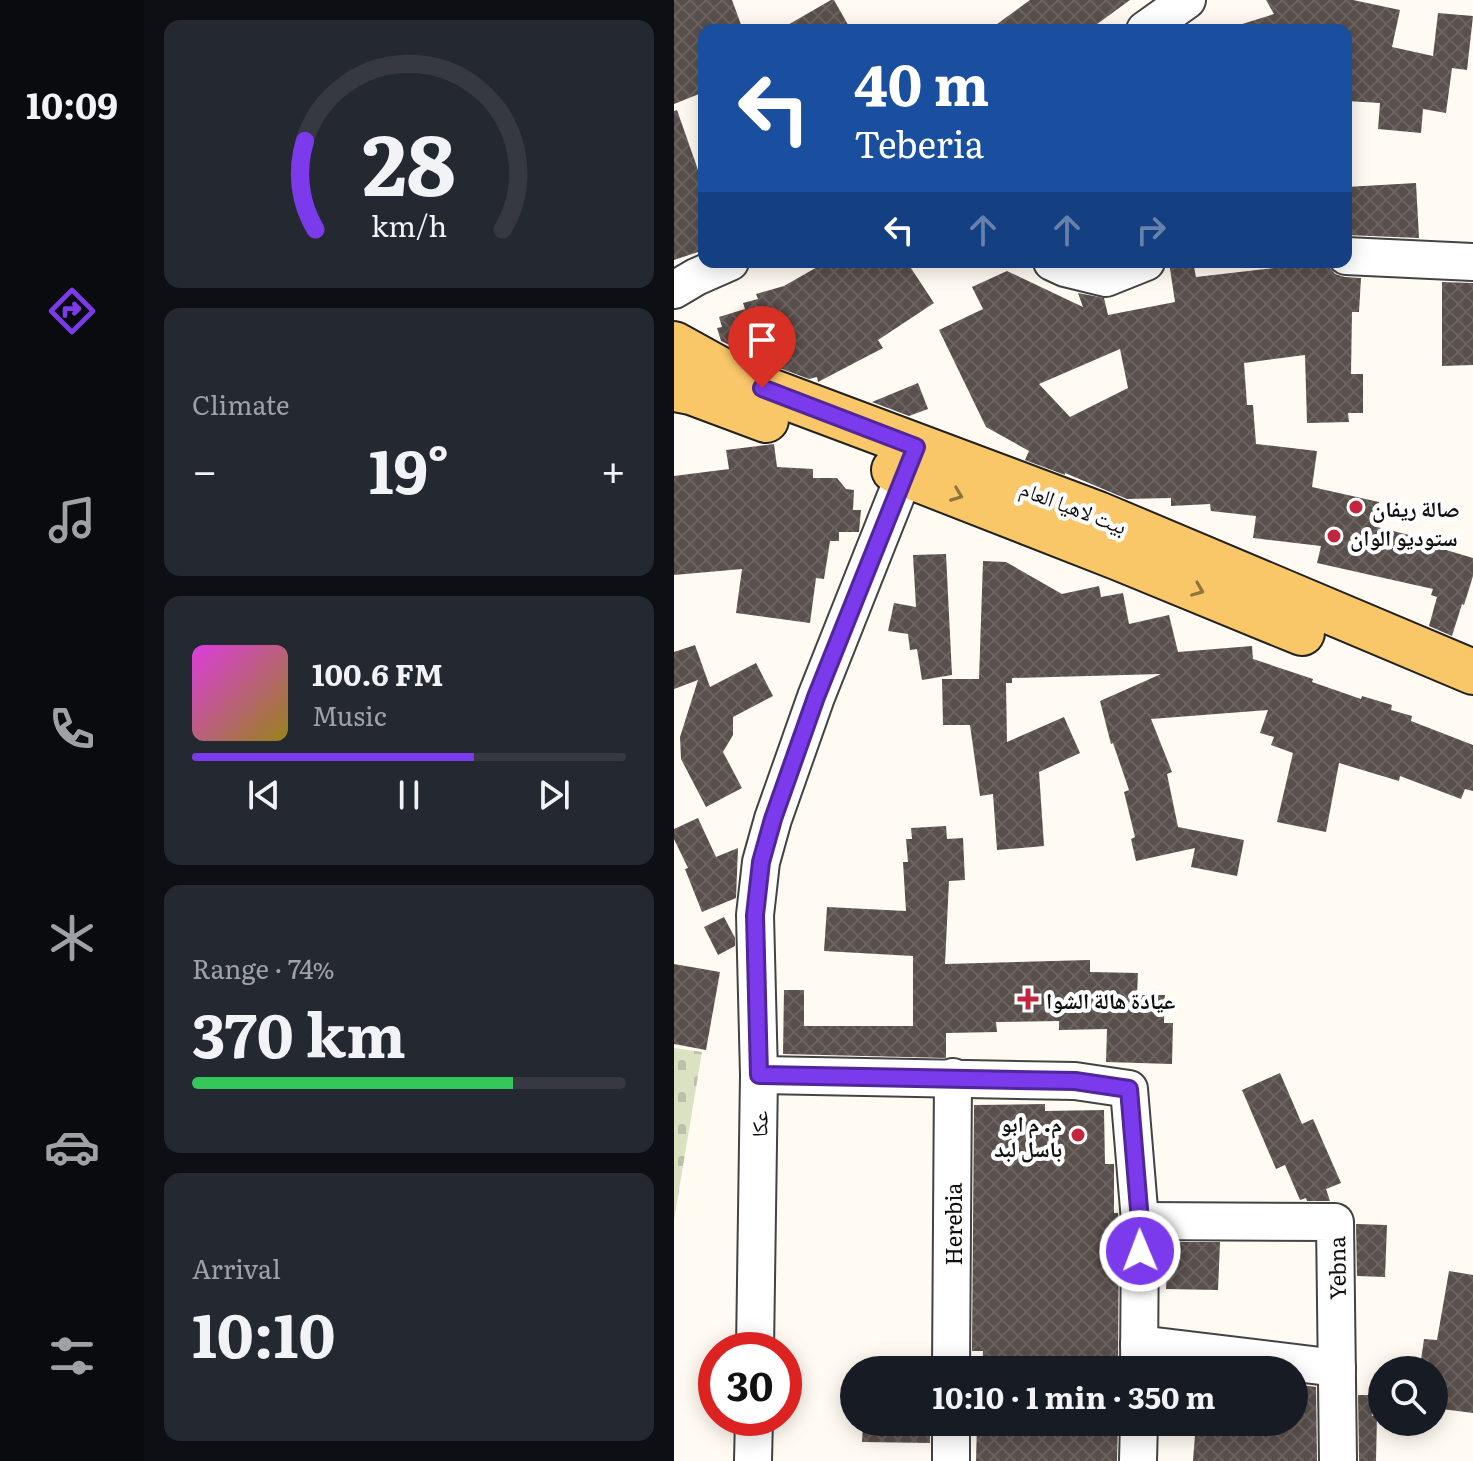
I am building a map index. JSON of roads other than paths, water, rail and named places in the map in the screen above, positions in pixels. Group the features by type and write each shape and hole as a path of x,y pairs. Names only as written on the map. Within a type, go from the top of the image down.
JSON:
{"main road":[{"name":"بيت لاهيا العام","path":"674,344 721,370 910,461 1119,558 1473,704"},
{"name":"بيت لاهيا العام","path":"674,389 1098,514 1473,672"}],"street":[{"path":"1153,24 1187,0"},
{"path":"1352,256 1473,262"},
{"path":"674,290 716,268"},
{"path":"1065,268 1106,278 1131,268"},
{"name":"عكا","path":"755,1332 759,1075 755,915 761,862 816,697 910,461"},
{"path":"759,1075 1075,1081 1129,1089 1140,1221 1139,1356"},
{"name":"Herebia","path":"951,1356 953,1077"},
{"name":"Yebna","path":"1140,1221 1335,1222 1338,1461"},
{"path":"1308,1366 1337,1368"},
{"path":"951,1436 951,1461"},
{"path":"1138,1461 1139,1436"}],"place":[{"name":"صالة ريفان","path":"1356,507"},
{"name":"ستوديو الوان","path":"1334,536"},
{"name":"عيادة هالة الشوا","path":"1028,999"},
{"name":"م. م ابو باسل لبد","path":"1078,1135"}]}
